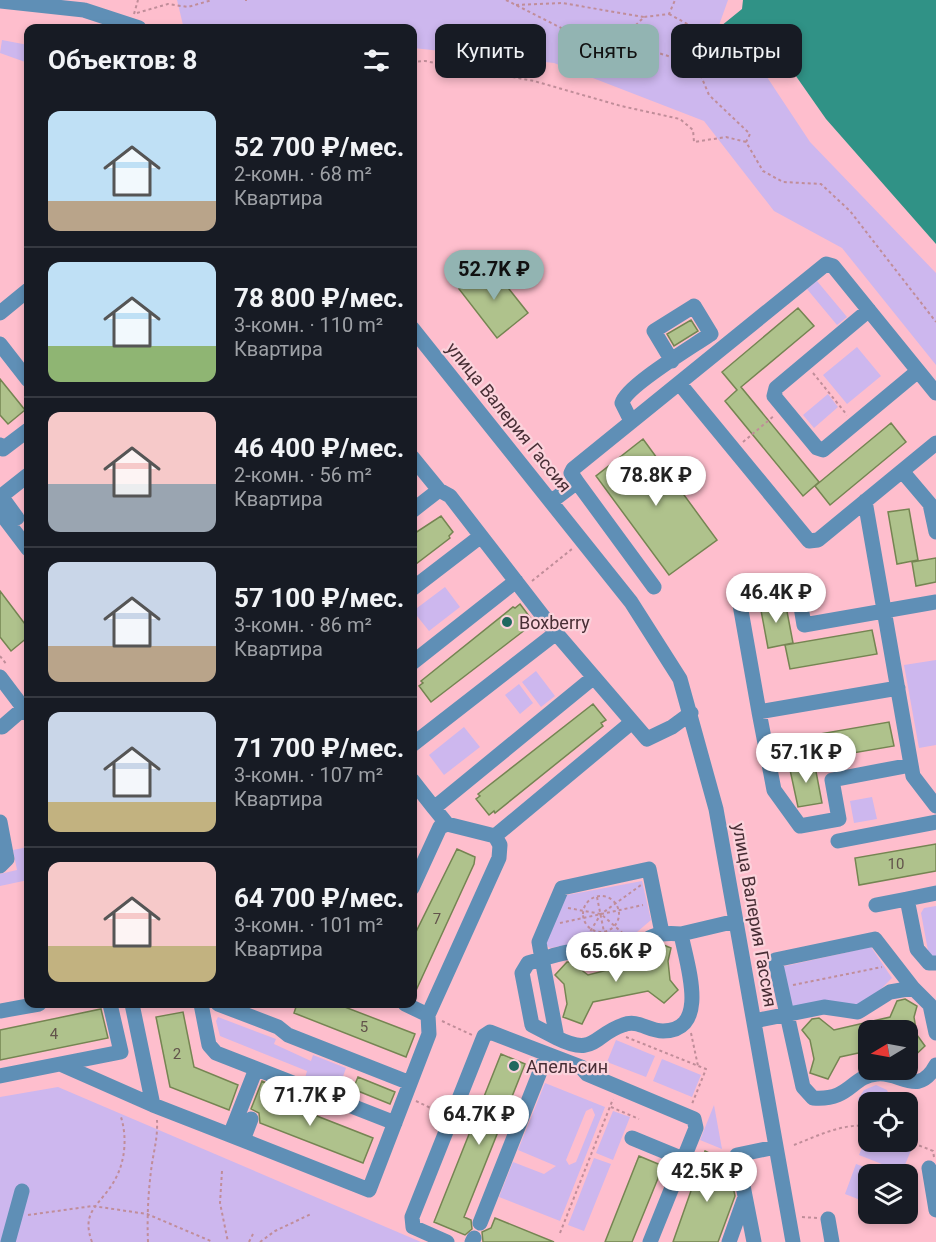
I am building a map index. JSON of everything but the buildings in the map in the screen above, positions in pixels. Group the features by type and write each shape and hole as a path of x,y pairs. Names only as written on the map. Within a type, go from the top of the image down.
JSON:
{"street":[{"path":"0,1 84,10 130,24"},
{"path":"654,587 571,471 826,264 833,266 936,393"},
{"path":"0,313 24,293"},
{"path":"631,422 624,411 624,396 700,342 711,332 692,305 654,331 672,361"},
{"path":"868,310 774,390 774,396 820,450 918,371"},
{"name":"улица Валерия Гассия","path":"417,334 631,602 680,679 716,809 793,1242"},
{"path":"700,342 711,356"},
{"path":"0,344 24,375"},
{"path":"679,383 809,542 818,540 936,443"},
{"path":"1,449 24,433"},
{"path":"417,463 439,490 450,496 556,633 647,740 672,727 691,713"},
{"path":"902,471 930,504 936,532"},
{"path":"0,502 24,479"},
{"path":"552,501 577,482"},
{"path":"417,507 439,490"},
{"path":"865,501 913,776 936,806"},
{"path":"0,502 24,528"},
{"path":"0,502 24,542"},
{"path":"417,585 482,536"},
{"path":"417,659 516,581"},
{"path":"911,765 832,780 839,819 800,826 774,790 739,599 798,589 804,625 936,602"},
{"path":"417,741 556,633"},
{"path":"0,677 24,708"},
{"path":"434,808 594,677"},
{"path":"759,712 898,688"},
{"path":"0,726 24,712"},
{"path":"495,836 632,722"},
{"path":"417,786 447,825"},
{"path":"0,822 7,859 0,866"},
{"path":"838,841 936,822"},
{"path":"60,1064 155,1106 369,1190 395,1123 402,1095 429,1034 428,1015 499,858 500,845 495,836 447,825 440,827 417,877"},
{"path":"556,1038 539,942 562,888 596,889 649,869 662,933"},
{"path":"876,905 936,893"},
{"path":"907,899 917,949 929,963 936,963"},
{"path":"681,934 693,1002 688,1018 670,1030 660,1031 634,1023 611,1031 588,1045 576,1046 532,1025 522,973 528,963 578,951 609,958 625,955 650,936 662,933 681,934 736,921"},
{"path":"936,1033 927,1000 913,988 875,939 776,960 803,1088 813,1098 833,1098 848,1091 861,1079 876,1074 910,1082 922,1080 936,1065"},
{"path":"754,1021 824,1007 858,1012 890,992 913,988"},
{"path":"0,1011 24,1007"},
{"path":"0,1076 121,1052 111,1008"},
{"path":"133,1008 155,1106"},
{"path":"202,1008 211,1051 395,1123"},
{"path":"228,1008 278,1027 288,1035 402,1095"},
{"path":"413,1008 428,1015"},
{"path":"447,1242 416,1230 411,1222 483,1040 487,1033 494,1032 694,1119 696,1128 650,1242"},
{"path":"480,1223 547,1054"},
{"path":"236,1138 256,1069"},
{"path":"236,1138 251,1119"},
{"path":"632,1138 683,1159"},
{"path":"754,1242 737,1155 776,1147"},
{"path":"932,1163 936,1210"},
{"path":"8,1242 22,1191"},
{"path":"729,1242 745,1197"},
{"path":"828,1219 832,1242"}],"path":[{"path":"138,0 134,14 168,4 188,7 212,0"},
{"path":"506,0 558,26"},
{"path":"669,14 675,0"},
{"path":"516,4 562,3 644,17 669,14 687,24"},
{"path":"638,24 644,17"},
{"path":"659,53 681,60 698,69 709,95 750,134 746,142"},
{"path":"417,62 425,61 534,81 621,106 680,119 693,130 694,142 726,137 746,142 763,171 783,182 821,184 850,211 936,322"},
{"path":"805,363 855,424"},
{"path":"733,450 784,408"},
{"path":"578,951 601,914 651,877"},
{"path":"596,889 615,903 618,910 614,926 604,931 592,929 584,918 583,911 586,903 596,889"},
{"path":"596,889 609,958"},
{"path":"546,926 656,903"},
{"path":"555,905 601,914 637,946"},
{"path":"782,987 894,964"},
{"path":"428,1015 483,1040"},
{"path":"688,1018 698,1066"},
{"path":"611,1031 706,1069 688,1115"},
{"path":"560,1233 618,1087"},
{"path":"402,1095 452,1117"},
{"path":"148,1242 147,1214 151,1171 158,1138 155,1106"},
{"path":"610,1107 639,1119"},
{"path":"92,1242 87,1229 93,1206 110,1188 121,1167 126,1134 121,1117"},
{"path":"794,1145 834,1130 858,1126"},
{"path":"918,1145 933,1151 932,1163"},
{"path":"222,1171 220,1203 228,1242"},
{"path":"14,1217 93,1206 147,1214 213,1242"},
{"path":"260,1242 275,1231 311,1214"},
{"path":"249,1242 253,1234"}],"shaded area":[{"path":"177,0 728,0 719,24 671,24 671,78 768,78 810,142 936,273 936,365 842,248 774,211 704,121 593,78 659,78 659,24 558,24 558,65 546,62 546,24 435,24 435,50 417,48 417,24 183,24"},
{"path":"743,0 936,0 936,244 826,119 797,78 802,78 802,24 723,24 742,9"},
{"path":"2,40 24,44 24,62 0,53"},
{"path":"817,281 847,317 837,325 807,289"},
{"path":"857,347 881,376 847,404 823,375"},
{"path":"828,394 838,407 814,428 803,415"},
{"path":"445,587 460,607 429,631 417,616 417,608"},
{"path":"936,660 936,745 919,748 904,665"},
{"path":"536,671 555,696 541,707 522,682"},
{"path":"519,684 533,703 520,714 505,695"},
{"path":"464,727 480,747 444,775 429,755"},
{"path":"872,797 877,819 854,823 850,801"},
{"path":"24,848 24,881 0,886 0,874 17,870 13,850"},
{"path":"642,881 651,920 616,950 608,952 576,943 550,948 545,944 562,896"},
{"path":"936,906 936,958 929,956 921,913 924,908"},
{"path":"871,947 892,978 858,1012 789,1008 781,967"},
{"path":"218,1017 276,1039 274,1044 311,1061 313,1055 346,1068 338,1091 305,1078 307,1071 220,1036 216,1021"},
{"path":"616,1040 655,1056 646,1077 607,1062"},
{"path":"662,1059 701,1075 692,1097 653,1081"},
{"path":"545,1083 605,1107 560,1221 499,1197 513,1162 544,1174 556,1166 518,1150","holes":["592,1108 595,1115 576,1162 569,1165 566,1160 586,1111"]},
{"path":"876,1085 888,1092 863,1092"},
{"path":"58,1087 421,1242 0,1242 0,1097"},
{"path":"714,1105 722,1149 700,1140"},
{"path":"613,1111 630,1117 613,1160 596,1153"},
{"path":"860,1152 910,1152 905,1164 882,1164 859,1155"},
{"path":"594,1158 611,1164 584,1231 568,1225"},
{"path":"856,1164 858,1165 858,1199 845,1194"}],"place":[{"name":"Boxberry","path":"507,622"},
{"name":"Апельсин","path":"514,1066"}]}
